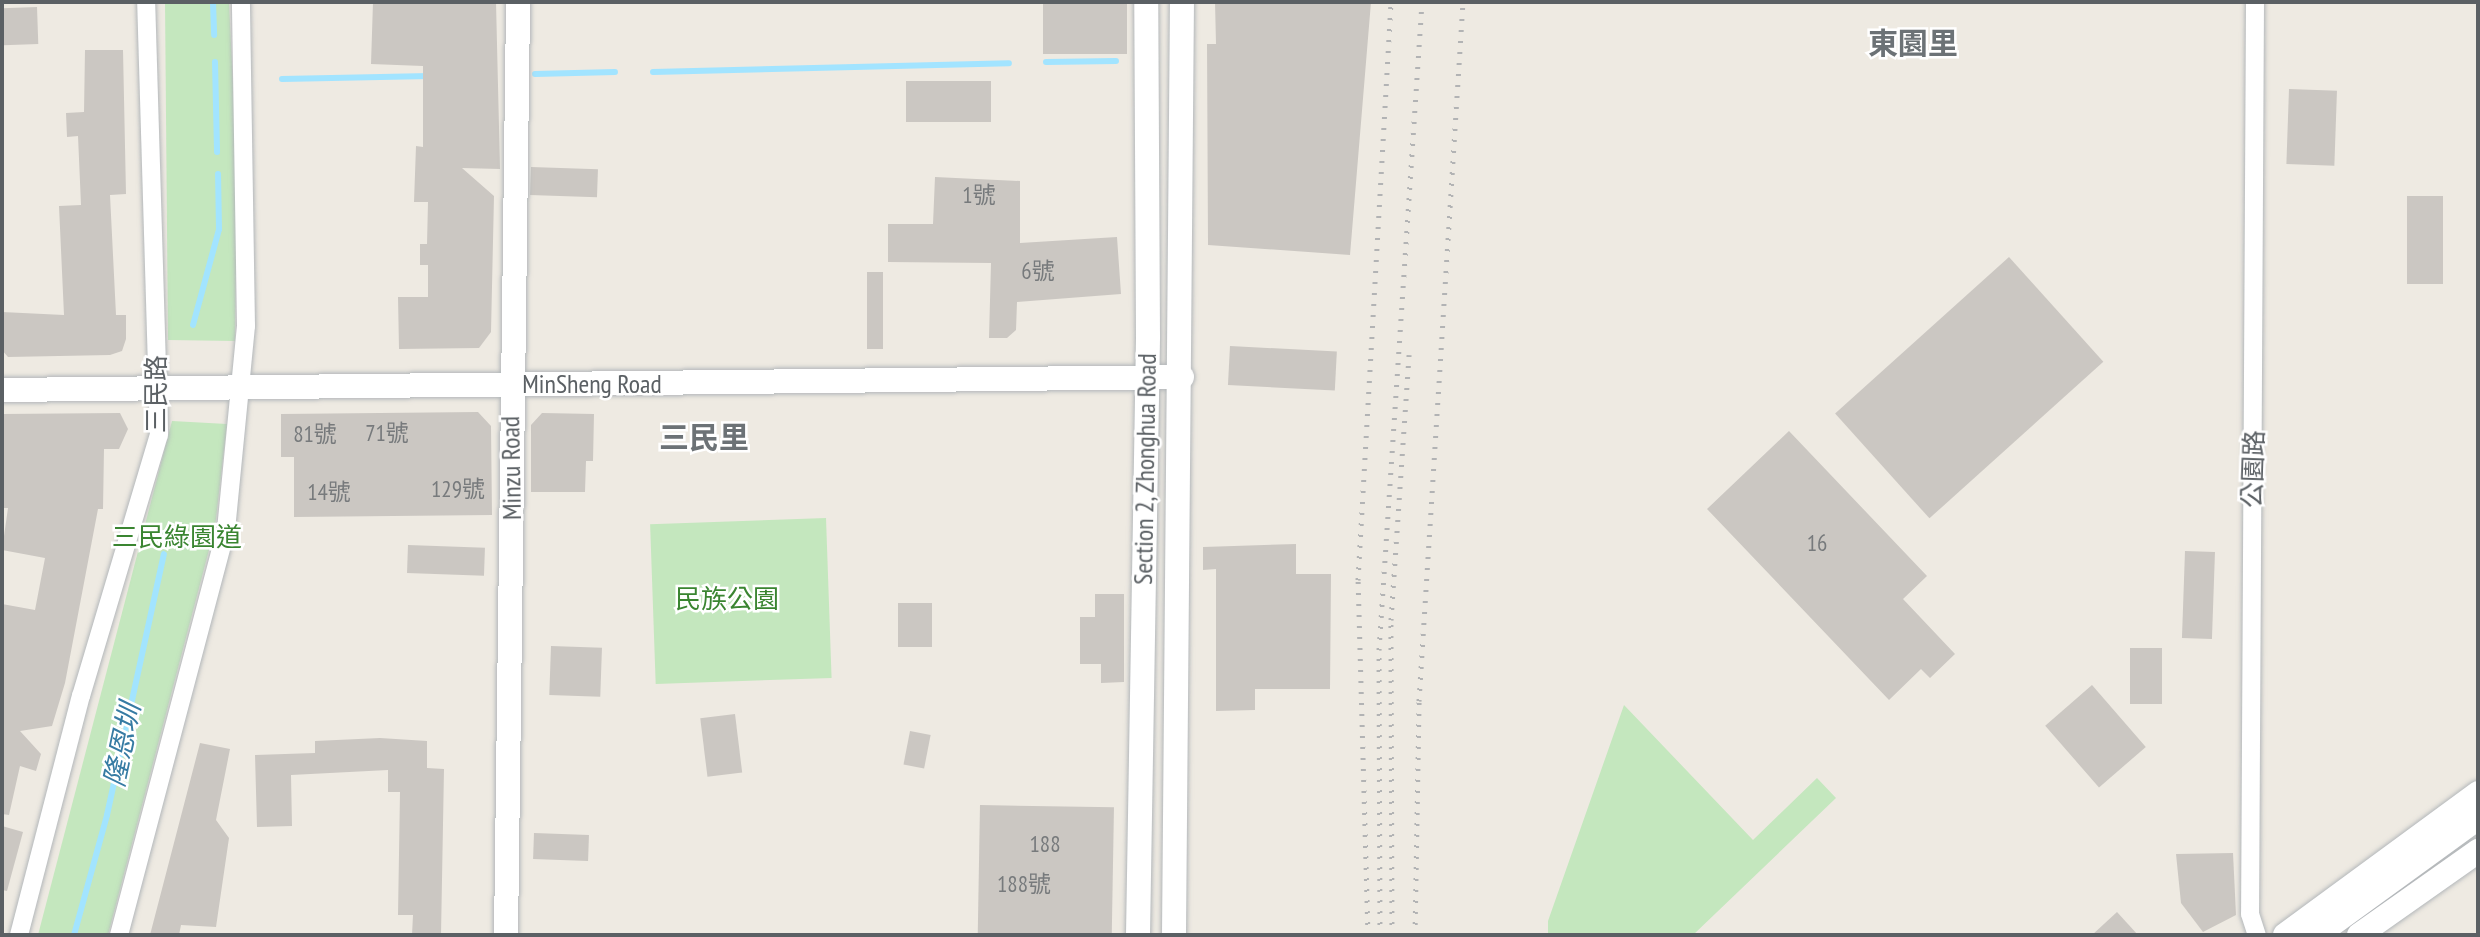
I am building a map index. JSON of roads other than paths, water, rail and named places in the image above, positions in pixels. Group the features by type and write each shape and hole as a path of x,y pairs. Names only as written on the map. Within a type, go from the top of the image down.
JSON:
{"street":[{"name":"三民路","path":"19,935 81,696 159,435 146,2"},
{"path":"119,935 226,530 246,326 241,2"},
{"name":"Minzu Road","path":"506,935 510,385 518,2"},
{"name":"Section 2, Zhonghua Road","path":"1138,935 1147,374 1146,2"},
{"name":"Section 2, Zhonghua Road","path":"1174,935 1182,377 1182,2"},
{"name":"公園路","path":"2255,2 2250,914 2257,935"},
{"name":"MinSheng Road","path":"2,390 951,384 1147,374 1182,377"},
{"path":"2285,935 2478,793"},
{"path":"2317,935 2478,818"},
{"path":"2359,935 2477,854"},
{"path":"2382,935 2477,854"}],"waterway":[{"name":"隆恩圳","path":"213,2 214,35"},
{"path":"1046,62 1116,61"},
{"name":"隆恩圳","path":"215,62 217,152"},
{"path":"653,72 1009,63"},
{"path":"535,74 615,72"},
{"path":"282,79 430,76"},
{"name":"隆恩圳","path":"193,325 219,229 218,174"},
{"name":"隆恩圳","path":"74,935 107,815 164,554"}],"railway":[{"path":"1368,935 1358,580 1391,2"},
{"path":"1380,935 1379,650 1422,2"},
{"path":"1415,935 1419,701 1463,2"},
{"path":"1392,935 1391,620 1409,355"}],"district":[{"name":"東園里","path":"1913,43"},
{"name":"三民里","path":"704,437"}],"park label":[{"name":"三民綠園道","path":"177,537"},
{"name":"民族公園","path":"727,599"}]}
